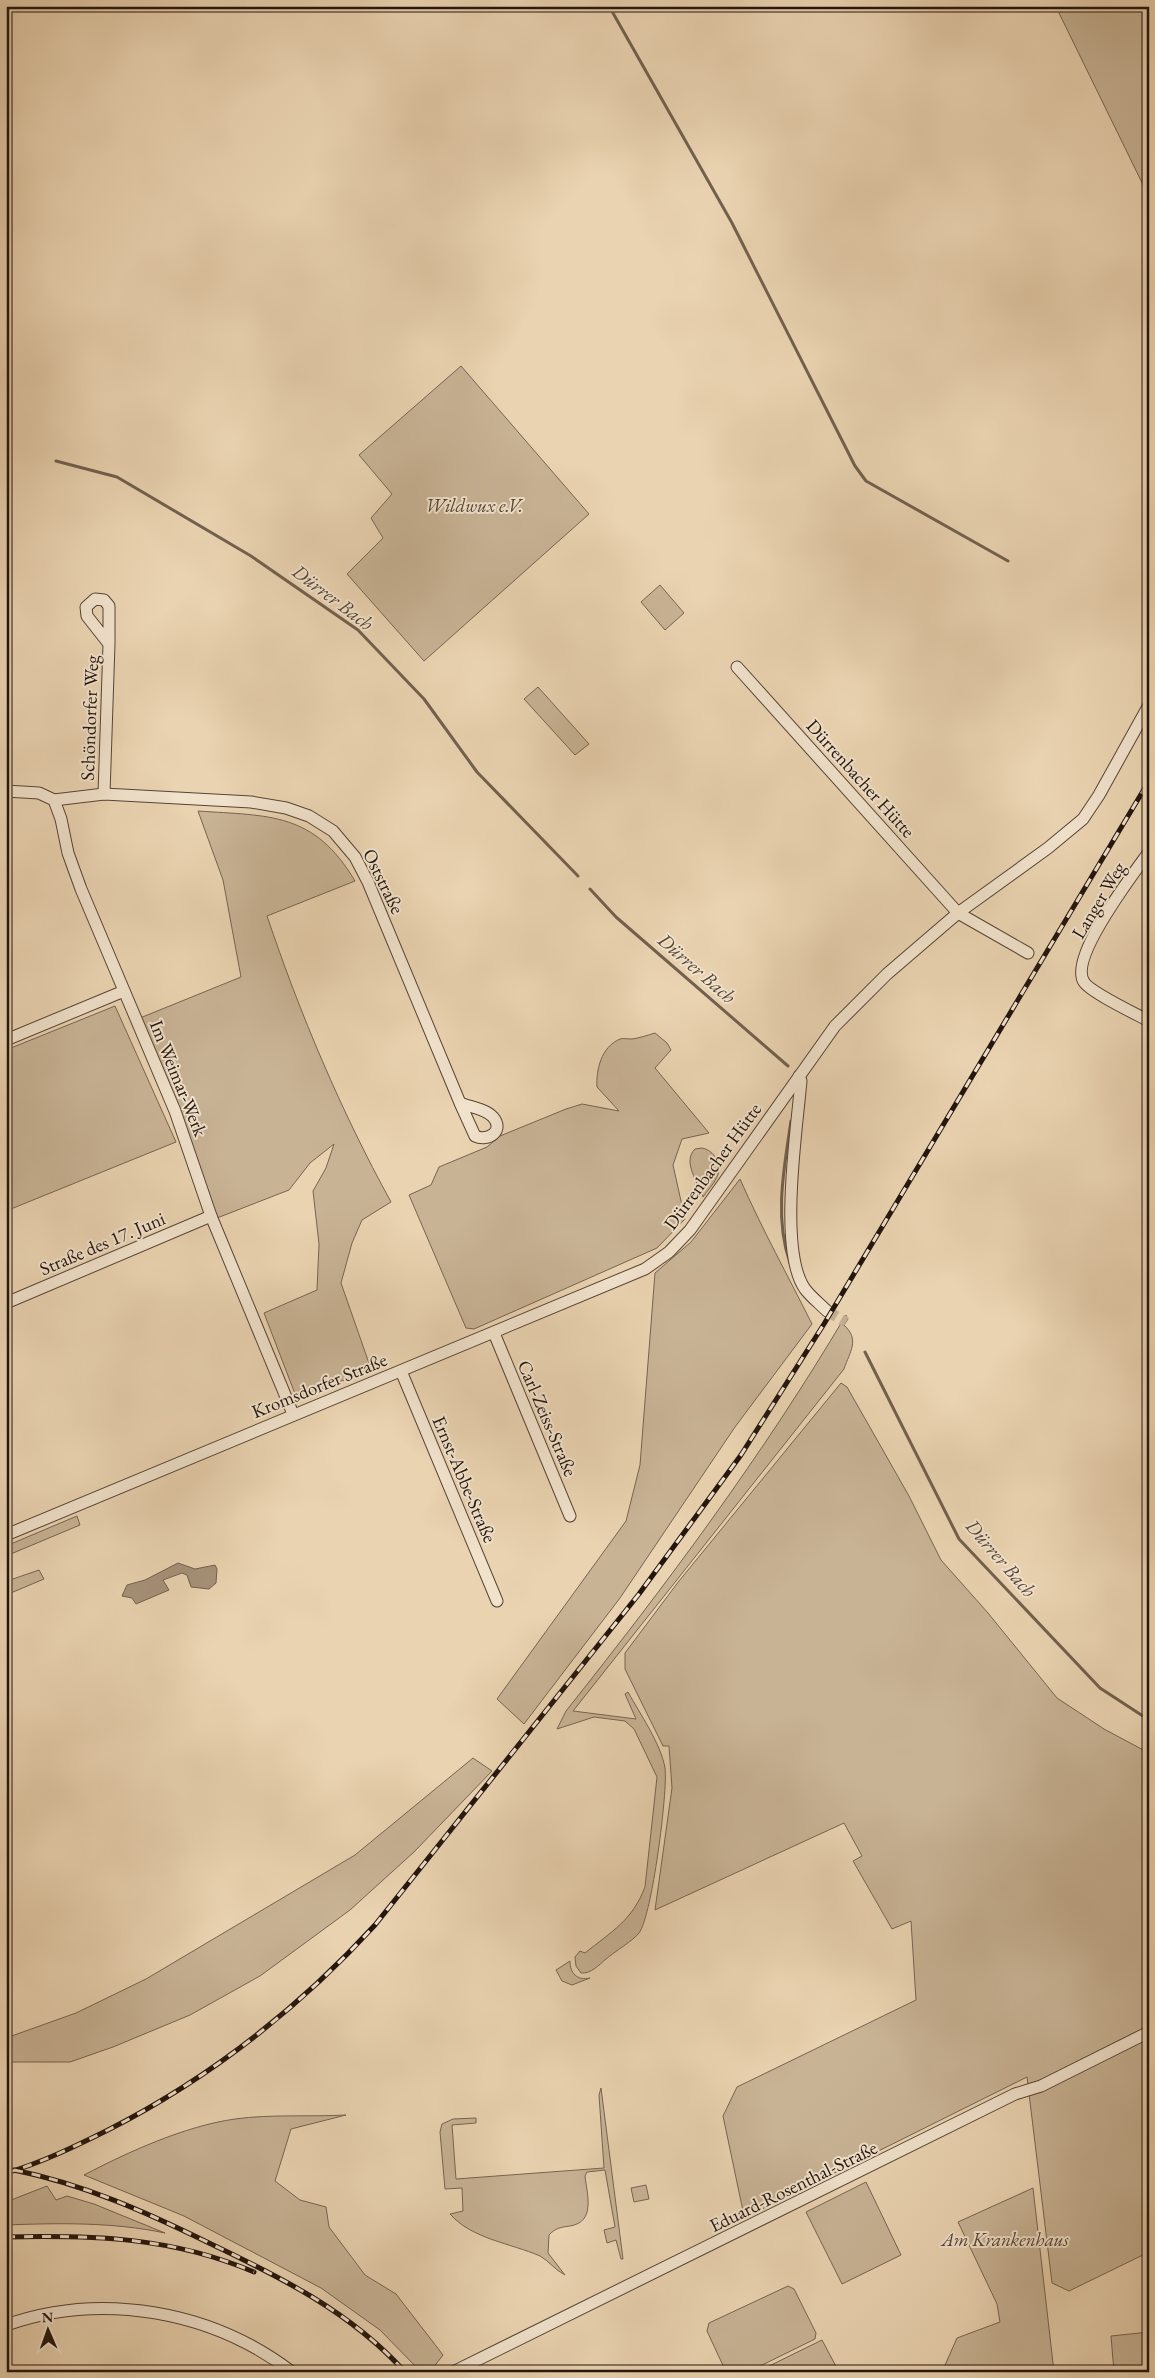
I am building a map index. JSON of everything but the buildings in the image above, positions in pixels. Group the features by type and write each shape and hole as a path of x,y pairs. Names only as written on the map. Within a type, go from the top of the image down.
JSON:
{"street":[{"name":"Schöndorfer Weg","path":"104,794 110,644"},
{"name":"Dürrenbacher Hütte","path":"737,667 958,913 1028,952"},
{"name":"Dürrenbacher Hütte","path":"645,1269 669,1252 690,1230 835,1026 887,974 958,913 1048,848 1083,819 1099,795 1149,705"},
{"path":"6,792 39,793 54,800"},
{"name":"Oststraße","path":"54,800 104,794 263,803 298,811 333,831 355,857 368,882 460,1103"},
{"name":"Im Weimar-Werk","path":"54,800 61,819 68,853 81,889 175,1111 211,1216 293,1414"},
{"name":"Langer Weg","path":"1149,852 1118,895 1092,939 1082,962 1081,975 1084,983 1094,990 1149,1022"},
{"path":"6,1040 124,991"},
{"path":"799,1076 801,1081 792,1197 792,1240 798,1274 805,1289 827,1311"},
{"name":"Straße des 17. Juni","path":"6,1303 211,1216"},
{"name":"Kromsdorfer Straße","path":"6,1535 645,1269"},
{"name":"Carl-Zeiss-Straße","path":"494,1333 570,1516"},
{"name":"Ernst-Abbe-Straße","path":"401,1370 497,1601"},
{"name":"Eduard-Rosenthal-Straße","path":"453,2372 1015,2094 1041,2086 1149,2032"},
{"path":"6,2325 77,2310 104,2309 155,2313 210,2327 233,2336 256,2348 292,2372"}],"green space":[{"path":"1072,6 1149,6 1149,197 1059,13"},
{"name":"Wildwux e.V.","path":"461,366 589,514 424,661 347,574 383,538 371,518 392,494 359,455"},
{"path":"660,585 684,613 665,630 641,602"},
{"path":"538,687 589,744 575,755 524,699"},
{"path":"198,811 269,817 288,822 306,830 323,842 339,858 355,881 267,916 293,989 338,1097 391,1202 362,1220 352,1243 341,1283 371,1369 297,1399 264,1313 317,1290 319,1244 313,1191 326,1168 334,1144 310,1163 289,1190 217,1218 140,1018 241,977 223,880"},
{"path":"115,1006 176,1142 6,1211 6,1050"},
{"path":"655,1033 667,1043 671,1050 655,1068 709,1133 682,1139 673,1165 685,1219 657,1248 474,1329 466,1328 409,1195 431,1185 439,1167 487,1147 500,1136 566,1109 582,1104 619,1111 597,1087 599,1066 604,1053 608,1047 620,1039 635,1039"},
{"path":"702,1148 714,1155 719,1168 716,1180 703,1197 690,1166 691,1154 695,1149"},
{"path":"740,1179 812,1324 735,1427 620,1598 524,1724 497,1699 626,1521 640,1465 655,1273 691,1242"},
{"path":"846,1315 848,1319 844,1325 849,1330 853,1341 844,1369 573,1711 636,1719 625,1694 628,1692 655,1739 665,1768 664,1801 658,1853 644,1922 639,1933 633,1939 595,1969 581,1973 576,1966 575,1957 580,1951 585,1953 627,1917 640,1899 645,1887 657,1777 634,1729 625,1721 594,1717 557,1729 566,1711 677,1567 748,1468"},
{"path":"841,1383 847,1387 909,1496 941,1560 988,1613 1057,1698 1104,1729 1149,1753 1149,2252 1069,2291 1052,2283 1027,2077 748,2216 743,2211 723,2116 737,2087 916,2000 911,1921 892,1929 853,1861 862,1856 844,1823 655,1910 672,1788 669,1746 663,1746 625,1669 625,1653 679,1581"},
{"path":"77,1516 80,1525 6,1556 6,1546"},
{"path":"39,1570 44,1579 6,1595 6,1573 10,1580"},
{"path":"473,1758 492,1771 414,1852 350,1910 260,1976 190,2015 113,2047 70,2062 6,2062 6,2038 76,2013 146,1979 355,1855"},
{"path":"570,1961 571,1969 575,1975 585,1979 590,1978 572,1985 562,1981 556,1970"},
{"path":"601,2088 623,2259 621,2259 616,2240 607,2243 604,2230 615,2227 605,2170 587,2172 585,2176 588,2206 584,2219 570,2226 556,2229 549,2235 548,2253 565,2275 540,2256 480,2235 450,2214 463,2211 462,2188 445,2189 440,2132 442,2124 453,2119 476,2118 476,2123 452,2125 456,2179 604,2168 599,2095"},
{"path":"346,2115 291,2129 275,2181 300,2200 326,2207 329,2227 365,2275 396,2294 443,2355 430,2372 421,2372 380,2330 321,2288 184,2216 84,2175 157,2141 216,2122 262,2117"},
{"path":"866,2182 901,2255 842,2284 806,2212"},
{"path":"646,2185 649,2199 634,2202 631,2188"},
{"path":"47,2186 56,2200 67,2196 94,2204 165,2233 106,2225 6,2225 6,2202"},
{"name":"Am Krankenhaus","path":"1033,2188 1054,2372 942,2372 957,2338 1000,2322 997,2304 958,2222"},
{"path":"788,2286 794,2289 816,2333 815,2339 748,2372 726,2372 707,2331 709,2323"},
{"path":"1149,2332 1149,2372 1114,2372 1111,2336"},
{"path":"822,2340 839,2372 757,2372"},
{"path":"89,2367 118,2372 45,2372 46,2371"}],"shaded area":[{"path":"178,1563 195,1569 215,1565 217,1569 216,1583 209,1589 191,1587 187,1575 182,1573 163,1580 169,1590 136,1604 132,1598 122,1596 127,1585 145,1580"}],"waterway":[{"path":"609,6 732,223 855,466 866,481 1008,561"},
{"name":"Dürrer Bach","path":"56,461 117,477 251,556 358,630 424,699 477,772 578,876"},
{"name":"Dürrer Bach","path":"590,889 616,917 788,1066"},
{"name":"Dürrer Bach","path":"790,1263 785,1246 781,1211 783,1175 791,1121"},
{"name":"Dürrer Bach","path":"865,1352 959,1539 1100,1688 1149,1720"}],"tunnel":[{"path":"827,1311 846,1322"}],"railway":[{"path":"6,2173 71,2148 146,2110 182,2088 251,2040 284,2013 346,1956 375,1925 639,1594 741,1455 824,1324 1149,781"},
{"path":"14,2170 65,2183 114,2200 162,2220 262,2269 313,2298 362,2331 405,2372"},
{"path":"6,2237 102,2238 163,2245 193,2251 254,2272"}]}
